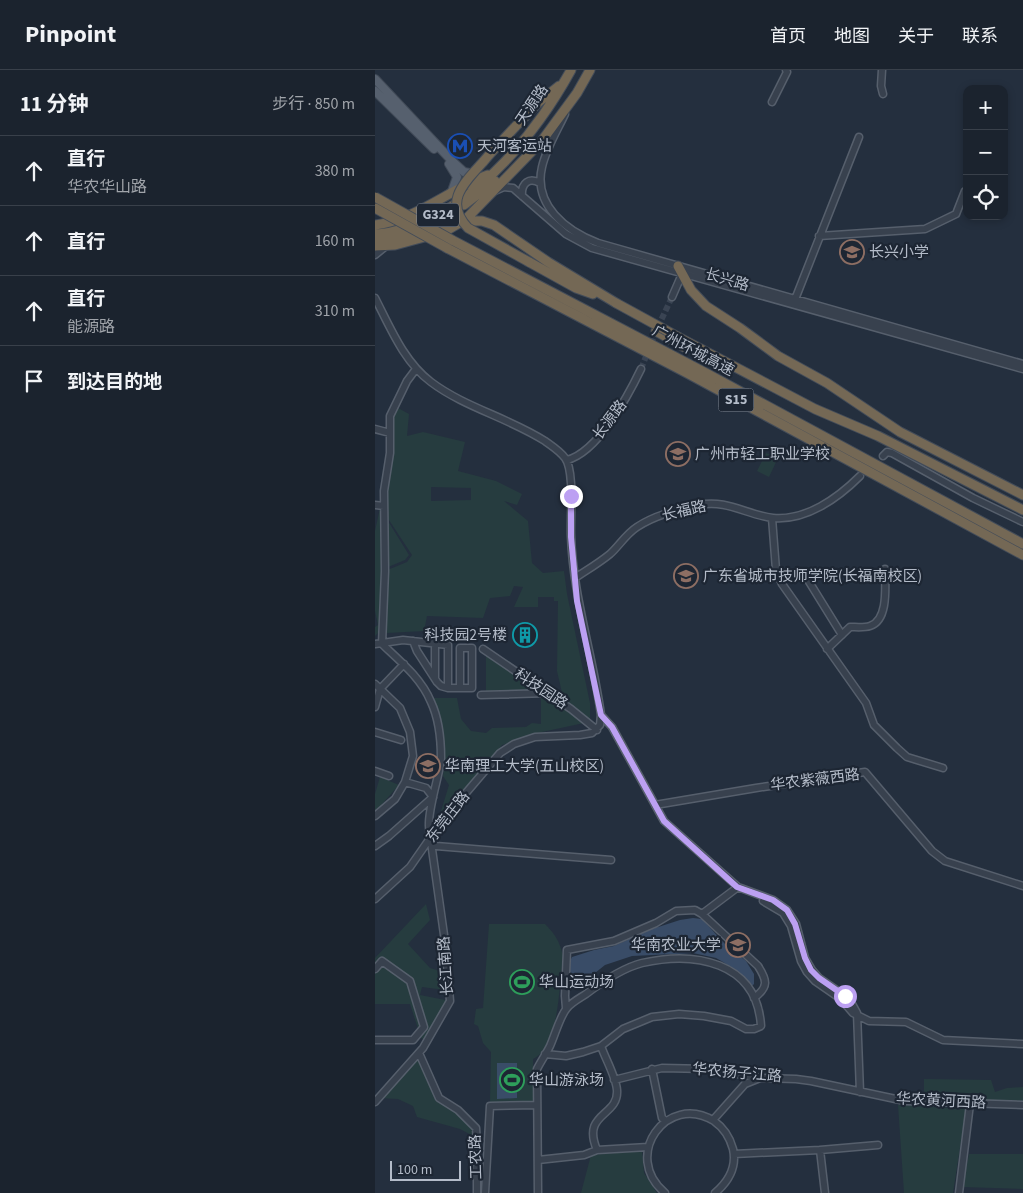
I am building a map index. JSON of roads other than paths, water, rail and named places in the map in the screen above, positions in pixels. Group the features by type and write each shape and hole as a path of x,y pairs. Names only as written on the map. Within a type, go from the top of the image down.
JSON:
{"highway":[{"name":"天源路","path":"491,174 525,140 538,123 571,70"},
{"name":"天源路","path":"526,159 570,103 590,70"},
{"path":"564,83 539,102 465,182 458,195 457,206 461,220 469,228 577,288 616,303"},
{"path":"375,244 414,232 445,218 526,159"},
{"name":"G324","path":"375,244 386,246 443,231 464,221 526,159"},
{"name":"G324","path":"375,225 413,213 453,191 491,174"},
{"name":"G324","path":"375,234 395,232 432,218 455,205 491,174"},
{"name":"广州环城高速","path":"375,197 449,244 1023,555"},
{"name":"广州环城高速","path":"375,208 706,373 1023,544"},
{"path":"464,221 491,223 547,262 680,338 824,413 878,436 1023,510"},
{"path":"680,270 691,290 706,306 745,331 778,356 827,382 900,432 1023,495"},
{"path":"656,332 749,381 761,383 789,395"}],"main road":[{"path":"375,79 455,167 457,177 453,191"},
{"path":"375,91 455,167 467,173 491,174"}],"street":[{"path":"772,102 787,72 786,70"},
{"path":"883,70 881,86 883,94"},
{"name":"长兴路","path":"570,103 545,156 541,172 540,183 543,197 551,211 576,233 597,243 680,270"},
{"path":"793,302 859,137"},
{"path":"522,196 525,184 533,181 540,183"},
{"name":"长兴路","path":"484,199 496,190 504,187 513,188 559,229 582,243 606,252 680,270 1023,369"},
{"path":"819,236 925,229 956,214 963,197"},
{"path":"375,255 386,246"},
{"path":"672,297 680,270"},
{"path":"375,298 403,349 417,369 440,388 534,434 562,454 567,460 570,478 571,537 577,601 601,715 601,722 597,730"},
{"name":"长兴路","path":"793,302 1023,364"},
{"path":"417,369 407,381 390,416 390,453 384,491 385,571 379,644 391,641 413,641 448,645 448,688"},
{"name":"长源路","path":"567,460 581,455 595,442 627,399 641,369"},
{"path":"375,429 390,433"},
{"path":"883,456 887,452 892,453 973,498 1023,522"},
{"name":"长福路","path":"575,578 611,553 636,528 652,519 700,505 724,504 772,518 803,514 844,492 860,476"},
{"path":"375,505 384,506"},
{"path":"772,518 776,570 782,584 866,703 874,725 907,756 943,768"},
{"path":"827,649 850,627 870,626 880,619 884,609 885,569"},
{"path":"803,572 842,635"},
{"path":"413,641 417,652 435,678 441,686 448,688 460,688 472,688 472,648 459,648 460,688"},
{"path":"422,642 422,659"},
{"name":"长江南路","path":"375,1102 419,1053 450,1001 445,942 430,836 433,797 441,760 440,730 431,701 410,670 379,644"},
{"path":"435,644 435,678"},
{"name":"科技园路","path":"483,649 571,709 597,730"},
{"path":"375,707 381,689 404,664"},
{"path":"375,684 400,708 409,732 413,756 405,782 395,799 375,816"},
{"path":"481,695 548,693"},
{"path":"601,715 612,727 663,823 736,889 773,900 785,911 795,924 805,958 811,970 845,996 852,1004 857,1013 860,1092"},
{"name":"东莞庄路","path":"375,899 410,867 430,836 495,758 507,748 535,738 588,734 597,730"},
{"path":"375,732 401,740"},
{"path":"375,772 389,776"},
{"name":"华农紫薇西路","path":"655,805 865,772 931,851 945,861 1023,886"},
{"path":"375,846 433,797 426,788 405,782"},
{"path":"430,836 437,846 611,860"},
{"path":"702,914 736,889"},
{"path":"566,1008 567,950 614,941 656,923 675,911 695,910 702,914 758,966 764,975 765,983 764,990 754,998"},
{"path":"538,1193 537,1069 566,1008 596,986 623,970 641,963 675,959 699,959 723,966 741,980 754,998 760,1011 761,1026 754,1030 747,1029 731,1021 679,1014 652,1018 623,1029 601,1046 566,1056 545,1054"},
{"path":"375,968 382,961 410,981 424,1027 413,1040 375,1040"},
{"path":"857,1013 869,1021 906,1022 943,1040 1023,1044"},
{"path":"585,1155 593,1140 595,1122 616,1100 617,1089 601,1046"},
{"name":"工农路","path":"419,1053 439,1098 458,1110 475,1128 477,1144 477,1193"},
{"name":"华农扬子江路","path":"613,1080 662,1068 708,1069 761,1078 796,1079 860,1092"},
{"path":"652,1070 662,1118 666,1121"},
{"path":"713,1120 745,1084 761,1078"},
{"name":"华农黄河西路","path":"860,1092 905,1101 1023,1105"},
{"path":"959,1193 970,1104"},
{"path":"485,1193 490,1106 537,1106"},
{"path":"665,1193 658,1187 648,1169 646,1160 648,1147 653,1134 666,1121 691,1114 713,1120 725,1131 731,1142 734,1154 733,1166 729,1177 715,1193"},
{"path":"593,1140 597,1150"},
{"path":"734,1154 878,1145"},
{"path":"538,1160 585,1155 597,1150 648,1147"},
{"path":"820,1150 825,1193"}],"water":[{"path":"693,918 702,919 725,944 746,961 754,974 754,984 752,986 748,985 732,968 716,958 693,953 632,956 605,965 575,989 568,989 572,957 614,946 652,929"},
{"path":"497,1063 517,1063 517,1098 497,1099"}],"tunnel":[{"path":"641,369 672,297"}],"place":[{"name":"天河客运站","path":"460,146"},
{"name":"长兴小学","path":"852,252"},
{"name":"广州市轻工职业学校","path":"678,454"},
{"name":"广东省城市技师学院(长福南校区)","path":"686,576"},
{"name":"科技园2号楼","path":"525,635"},
{"name":"华南理工大学(五山校区)","path":"428,766"},
{"name":"华南农业大学","path":"738,945"},
{"name":"华山运动场","path":"522,982"},
{"name":"华山游泳场","path":"512,1080"}]}
